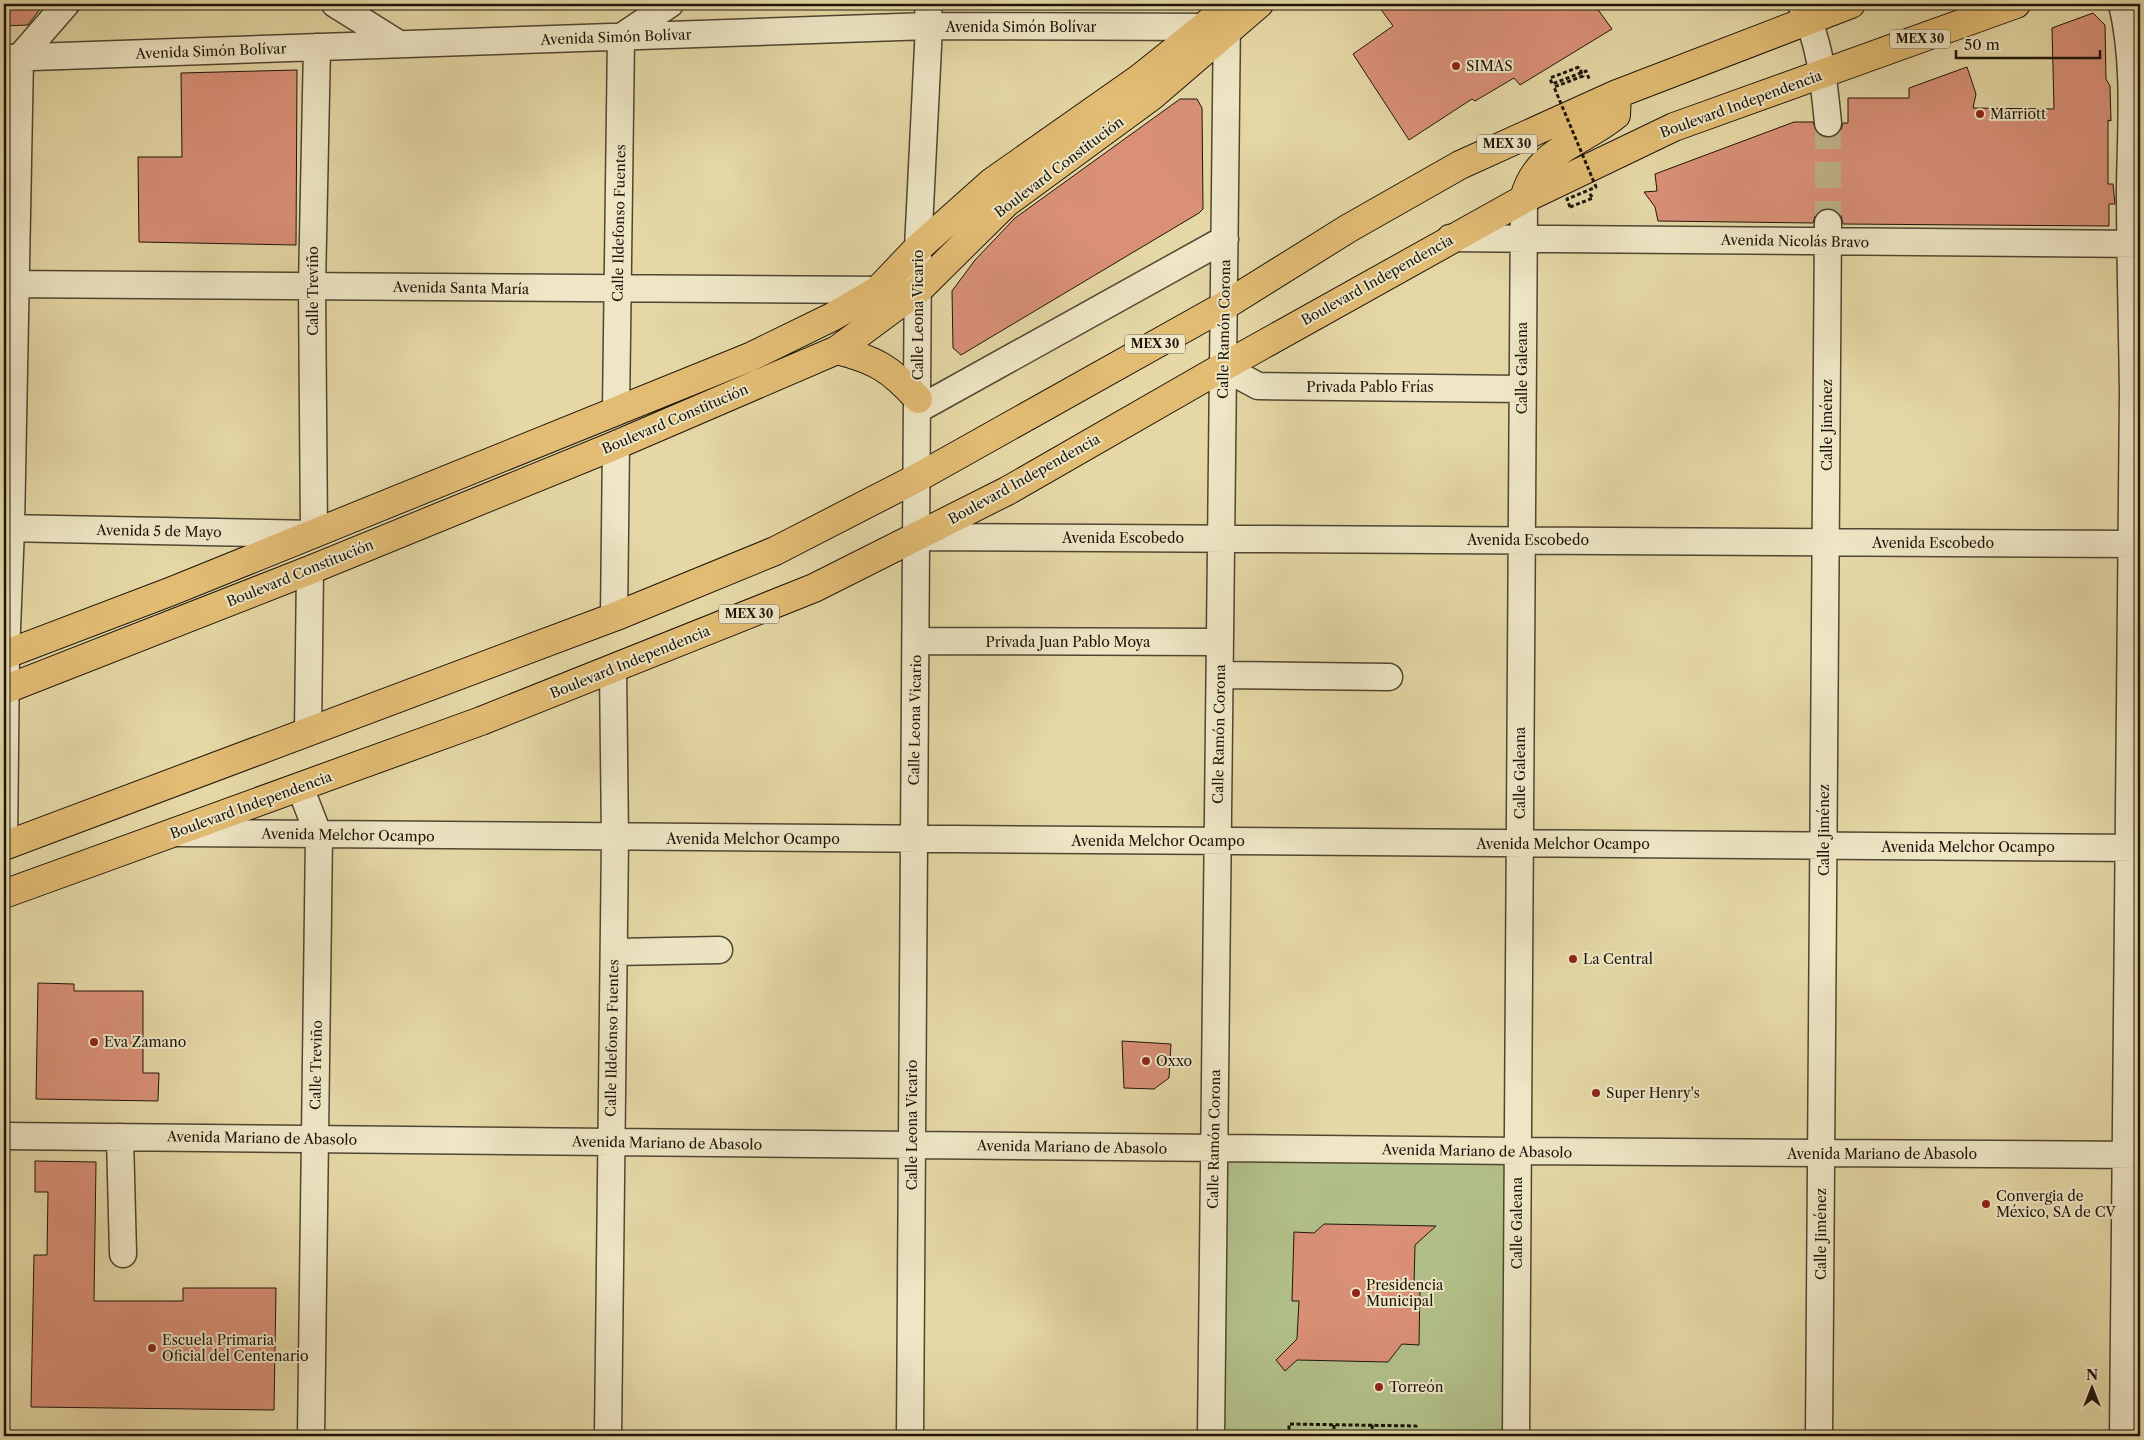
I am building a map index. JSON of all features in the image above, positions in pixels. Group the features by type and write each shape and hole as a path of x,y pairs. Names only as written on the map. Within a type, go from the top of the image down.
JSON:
{"main road":[{"name":"Boulevard Constitución","path":"5,689 310,570 616,445 836,350 918,290 1006,203 1152,96 1216,30 1228,4"},
{"name":"Boulevard Constitución","path":"5,654 314,534 750,357 832,317 878,290 918,248 992,182 1140,78 1260,4"},
{"name":"MEX 30","path":"4,846 614,617 775,552 917,478 1224,306 1348,228 1460,165 1805,12 1850,4"},
{"name":"Boulevard Independencia","path":"4,894 481,721 814,588 1007,491 1450,238 1524,199 1674,127 2016,4"},
{"path":"1524,199 1528,182 1542,162 1604,125 1616,115 1608,98"},
{"path":"836,350 865,357 880,364 898,377 917,404"}],"street":[{"path":"4,846 12,58 66,4"},
{"path":"335,4 399,44"},
{"path":"621,37 670,4"},
{"path":"2122,4 2127,23 2136,92 2135,244 2137,392 2133,1155 2123,1436"},
{"path":"1805,12 1823,74 1828,123"},
{"name":"Avenida Simón Bolívar","path":"12,58 621,37 928,15 1163,15 1216,30"},
{"name":"Calle Leona Vicario","path":"910,1436 918,248 928,15"},
{"name":"Calle Ramón Corona","path":"1211,1436 1225,239 1216,30"},
{"name":"Calle Ildefonso Fuentes","path":"616,410 621,37"},
{"name":"Calle Treviño","path":"314,534 312,286 317,47"},
{"name":"Calle Galeana","path":"1516,1436 1524,199"},
{"name":"Avenida Nicolás Bravo","path":"1450,238 1523,239 1828,232 2135,244"},
{"name":"Calle Jiménez","path":"1819,1436 1828,232"},
{"path":"917,404 1225,239"},
{"name":"Avenida Santa María","path":"9,284 918,290"},
{"name":"Privada Pablo Frías","path":"1223,367 1258,386 1522,389"},
{"path":"614,617 616,445"},
{"name":"Avenida 5 de Mayo","path":"7,528 314,534"},
{"name":"Avenida Escobedo","path":"916,536 2135,544"},
{"path":"308,731 310,570"},
{"name":"Privada Juan Pablo Moya","path":"916,642 1220,642"},
{"name":"Calle Ildefonso Fuentes","path":"608,1436 615,838 613,669"},
{"path":"1220,675 1389,677"},
{"name":"Calle Treviño","path":"300,787 319,836 311,1436"},
{"name":"Avenida Melchor Ocampo","path":"175,833 319,836 2134,848"},
{"path":"614,952 719,950"},
{"name":"Avenida Mariano de Abasolo","path":"4,1136 1518,1152 2133,1155"},
{"path":"120,1137 123,1254"}],"path":[{"path":"1570,208 1567,199 1596,187 1554,87 1583,76 1579,67 1550,78 1552,84 1586,71 1608,98"},
{"path":"1289,1436 1289,1424 1416,1426 1416,1436"},
{"path":"1334,1425 1334,1436"},
{"path":"1372,1425 1373,1436"}],"green space":[{"path":"1215,1150 1519,1152 1517,1436 1211,1436"}],"building":[{"path":"4,4 44,4 28,25 4,26"},
{"name":"SIMAS","path":"1377,4 1594,4 1612,29 1520,85 1514,78 1475,101 1472,99 1409,140 1353,54 1393,26"},
{"name":"Marriott","path":"2093,13 2105,25 2106,79 2110,86 2111,121 2108,120 2108,184 2113,184 2115,204 2109,204 2109,226 1843,224 1841,215 1836,210 1829,208 1820,210 1815,216 1813,223 1658,221 1655,207 1644,192 1657,191 1655,174 1794,122 1813,122 1816,131 1822,137 1829,138 1841,130 1843,123 1848,123 1848,98 1909,98 1909,88 1967,67 1976,94 1973,108 2054,109 2052,28"},
{"path":"297,70 296,245 139,242 138,157 182,157 181,73"},
{"path":"1180,99 1197,99 1202,108 1203,209 961,355 953,348 952,291 975,260 1015,218"},
{"name":"Eva Zamano","path":"38,983 74,984 74,991 143,991 143,1073 159,1073 158,1101 36,1099"},
{"name":"Oxxo","path":"1122,1041 1171,1044 1169,1078 1154,1089 1124,1088"},
{"name":"Escuela Primaria Oficial del Centenario","path":"35,1161 96,1162 94,1301 183,1301 183,1288 276,1288 274,1410 31,1407 34,1255 47,1255 48,1192 35,1192"},
{"name":"Presidencia Municipal","path":"1324,1224 1436,1226 1415,1245 1414,1285 1420,1285 1419,1345 1402,1344 1388,1362 1297,1360 1285,1371 1276,1360 1297,1339 1299,1301 1292,1301 1294,1232 1314,1233"}],"tunnel":[{"path":"1828,123 1828,223"}],"place":[{"name":"SIMAS","path":"1456,66"},
{"name":"Marriott","path":"1980,114"},
{"name":"La Central","path":"1573,959"},
{"name":"Eva Zamano","path":"94,1042"},
{"name":"Oxxo","path":"1146,1061"},
{"name":"Super Henry's","path":"1596,1093"},
{"name":"Convergia de México, SA de CV","path":"1986,1204"},
{"name":"Presidencia Municipal","path":"1356,1293"},
{"name":"Escuela Primaria Oficial del Centenario","path":"152,1348"},
{"name":"Torreón","path":"1379,1387"}]}
